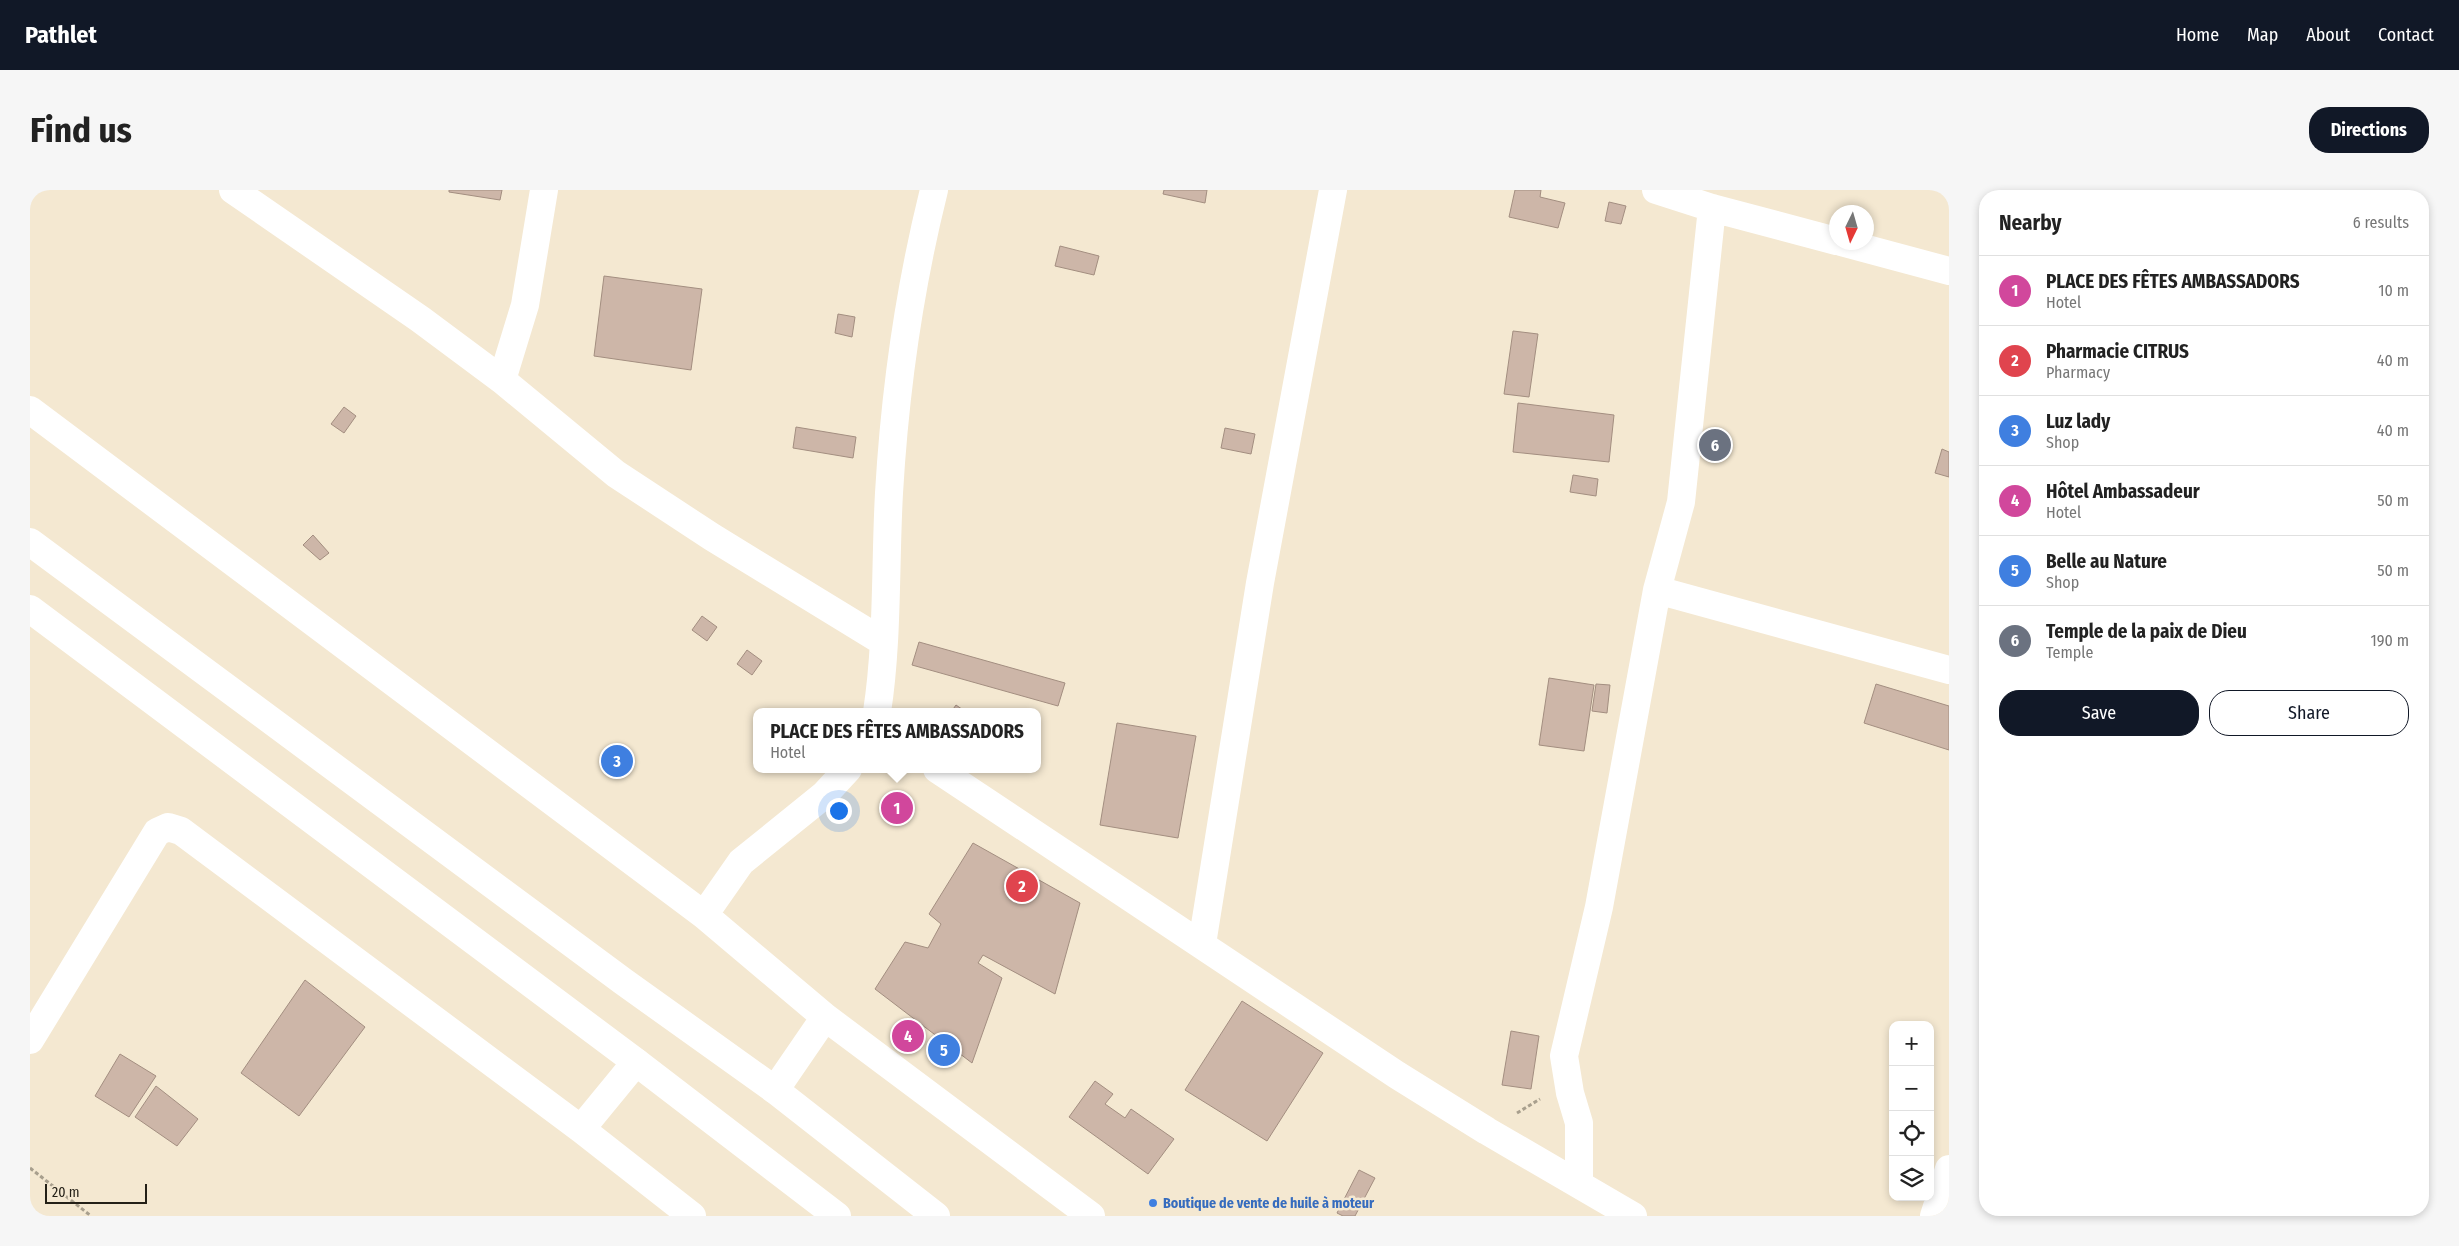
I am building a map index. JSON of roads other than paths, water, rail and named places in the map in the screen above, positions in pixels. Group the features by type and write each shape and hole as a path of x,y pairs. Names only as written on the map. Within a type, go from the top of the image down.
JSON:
{"street":[{"path":"233,190 420,319 502,380 616,474 712,538 882,641"},
{"path":"502,380 525,305 544,190"},
{"path":"879,708 883,674 882,641 889,491 901,350 921,242 934,190"},
{"path":"1202,944 1260,583 1333,190"},
{"path":"1656,190 1712,208 1829,239"},
{"path":"1579,1183 1579,1123 1570,1093 1564,1056 1601,898 1657,590 1681,502 1712,208"},
{"path":"1871,250 1949,271"},
{"path":"30,410 704,915 825,1017 1092,1216"},
{"path":"30,542 616,976 775,1090 936,1216"},
{"path":"1657,590 1949,670"},
{"path":"30,609 636,1062 837,1216"},
{"path":"704,915 741,862 824,795 844,773"},
{"path":"943,773 1397,1075 1487,1131 1633,1216"},
{"path":"30,1040 157,832 168,827 181,831 581,1129 692,1216"},
{"path":"775,1090 825,1017"},
{"path":"581,1129 636,1062"},
{"path":"1934,1216 1949,1169"}],"place":[{"name":"Temple de la paix de Dieu","path":"1715,445"},
{"name":"Luz lady","path":"617,761"},
{"name":"PLACE DES FÊTES AMBASSADORS","path":"897,808"},
{"name":"Pharmacie CITRUS","path":"1022,886"},
{"name":"Hôtel Ambassadeur","path":"908,1036"},
{"name":"Belle au Nature","path":"944,1050"},
{"name":"Boutique de vente de huile à moteur","path":"1153,1203"}]}
